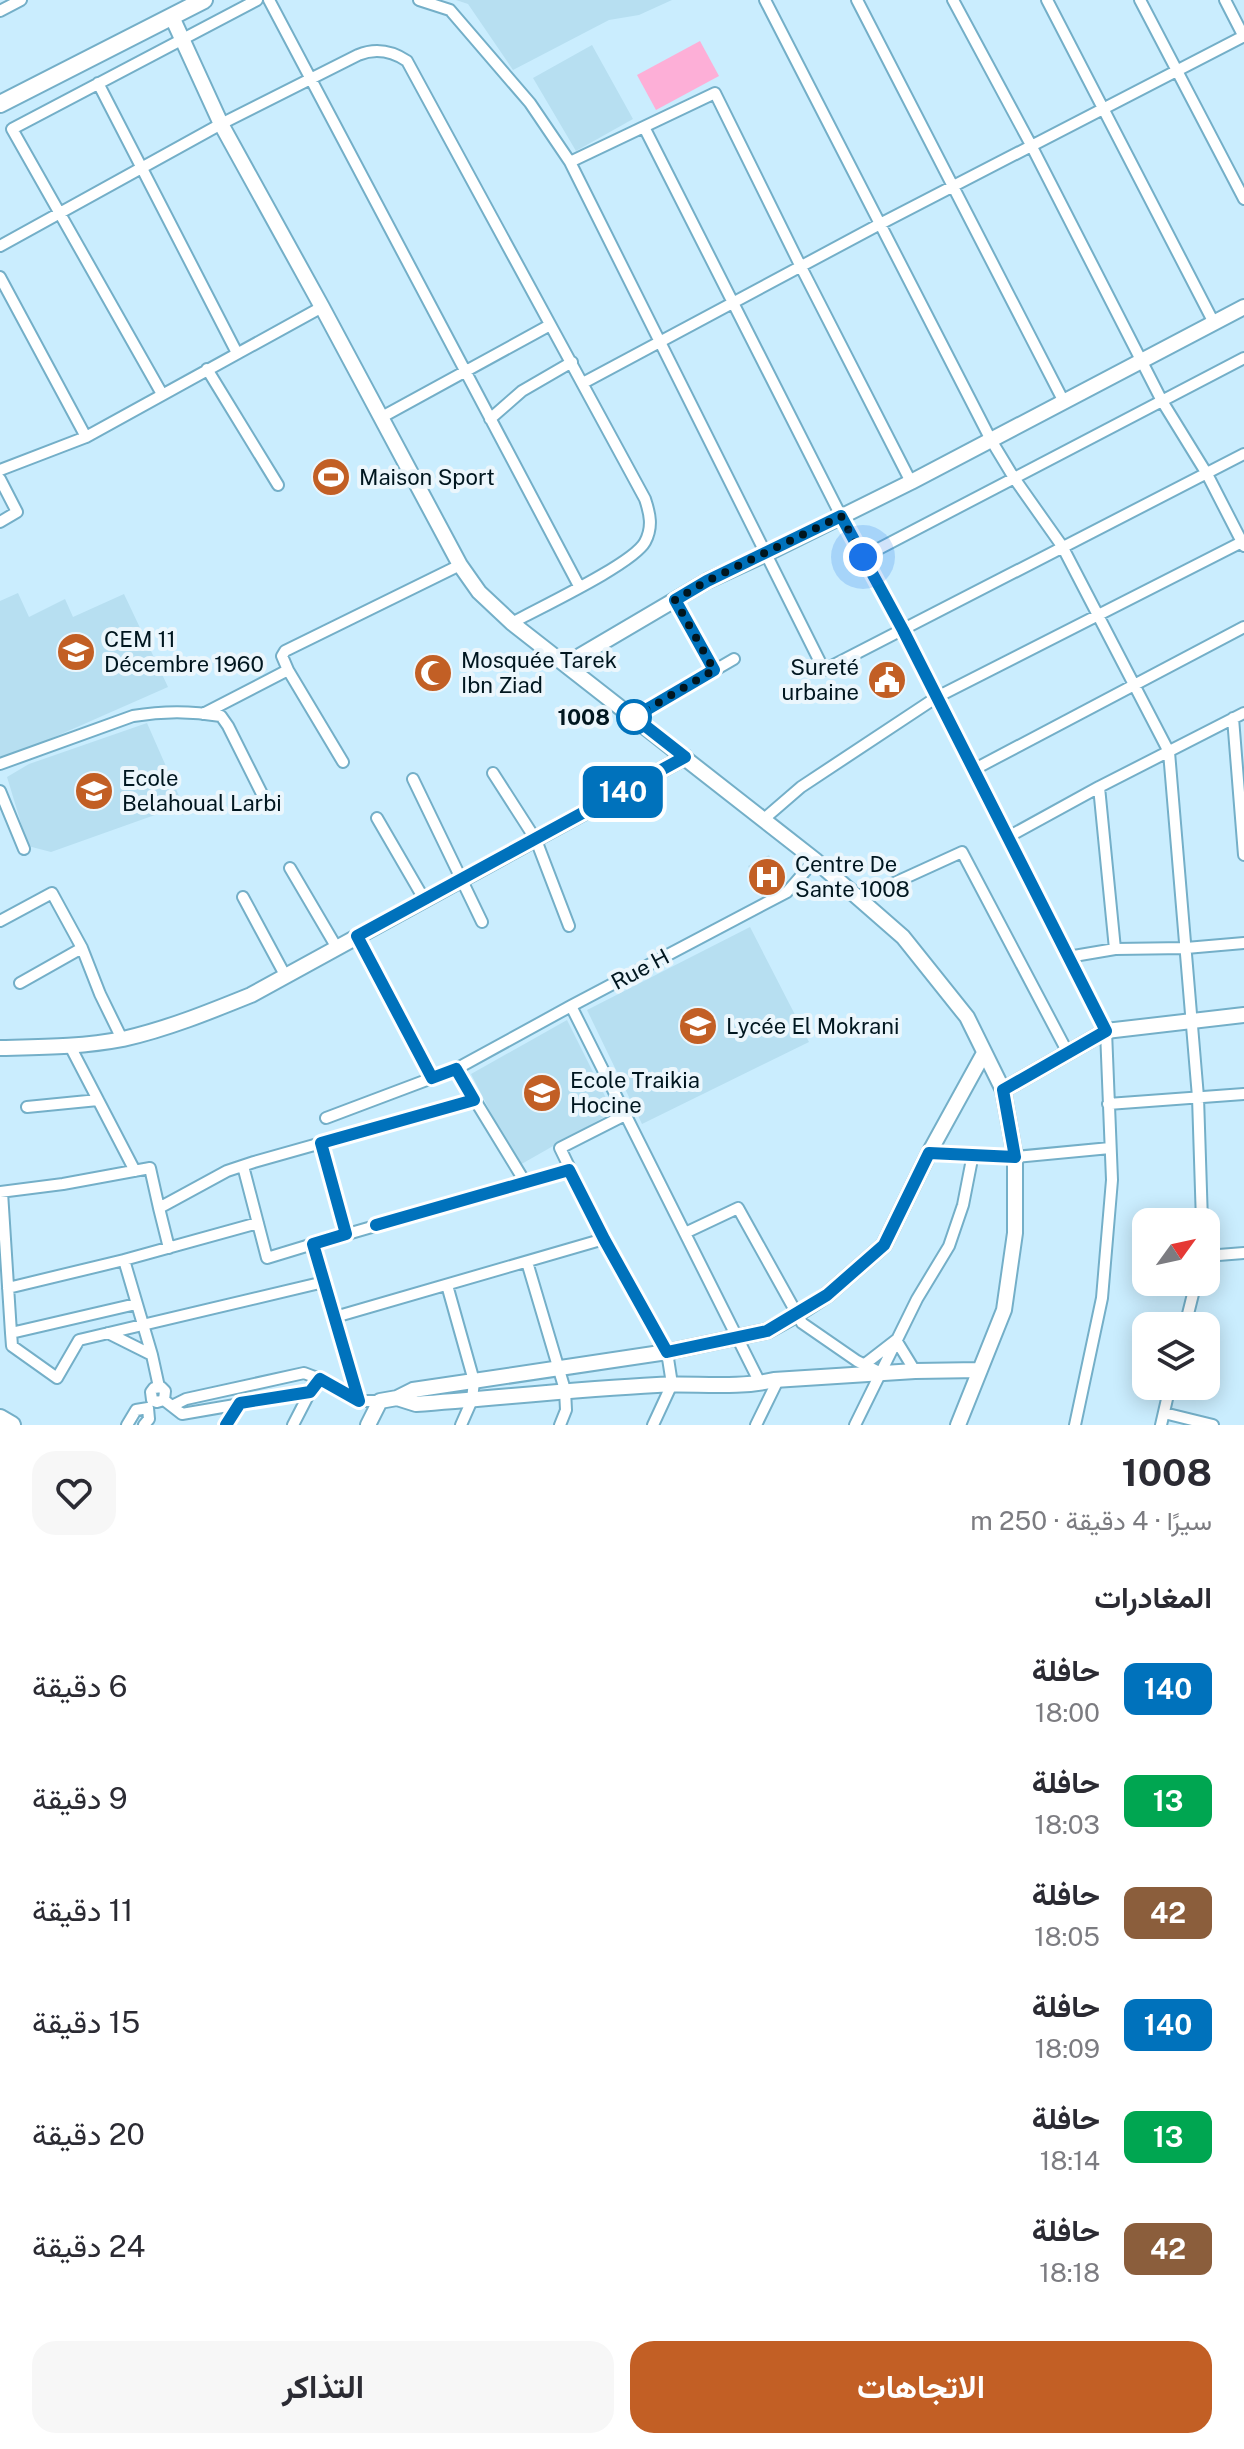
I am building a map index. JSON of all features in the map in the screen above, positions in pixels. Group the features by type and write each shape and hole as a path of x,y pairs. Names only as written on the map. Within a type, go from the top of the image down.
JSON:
{"main road":[{"path":"0,104 172,17 197,1"},
{"path":"0,1418 12,1425"}],"street":[{"path":"6,6 21,0"},
{"path":"162,394 12,129 257,0"},
{"path":"269,0 579,586"},
{"path":"419,0 450,10 530,103 570,162 824,670 1244,454"},
{"path":"765,0 991,440 1062,546 1169,752 1198,1097 1202,1208"},
{"path":"857,0 1064,402"},
{"path":"764,819 801,787 937,697 1243,543 1207,474 1162,401 953,0"},
{"path":"1047,0 1214,323"},
{"path":"1140,0 1244,199"},
{"path":"583,383 880,224 1244,36 1225,0"},
{"path":"172,17 221,124 460,565 479,592 512,623 815,860 903,937 967,1017 1003,1090 1015,1157 1015,1233 1004,1310 958,1425"},
{"path":"0,246 221,124 365,52 390,53 407,61 645,499 651,522 647,538 637,553 512,623"},
{"path":"98,83 237,353"},
{"path":"570,162 715,93 911,482"},
{"path":"644,127 1106,1031 1112,1180 1102,1298 1075,1425"},
{"path":"0,277 86,437"},
{"path":"0,470 86,437 322,307"},
{"path":"566,664 707,581 911,482 1244,307"},
{"path":"382,417 550,325"},
{"path":"863,557 1244,358"},
{"path":"490,419 522,391 572,362"},
{"path":"207,369 278,485"},
{"path":"0,479 17,512 0,522"},
{"path":"343,762 282,656 285,651 460,565"},
{"path":"675,600 714,670"},
{"path":"973,770 1244,627"},
{"path":"634,717 734,659"},
{"path":"203,714 288,670"},
{"path":"0,764 133,716 154,712 221,716 263,796"},
{"path":"1008,837 1239,715 1244,855"},
{"path":"0,1048 70,1046 122,1039 189,1021 251,995 685,757"},
{"path":"493,773 536,840 569,926"},
{"path":"413,779 482,922"},
{"path":"1099,787 1115,949"},
{"path":"0,791 24,849"},
{"path":"377,818 424,899"},
{"path":"859,899 962,852 1068,1053"},
{"name":"Rue H","path":"326,1118 456,1069 787,892 815,860"},
{"path":"290,868 337,948"},
{"path":"0,921 52,893 82,948 122,1039"},
{"path":"243,897 285,975"},
{"path":"357,936 432,1078"},
{"path":"1068,957 1115,949 1244,943"},
{"path":"20,983 82,948"},
{"path":"571,1006 760,1383"},
{"path":"1003,1090 1106,1031 1244,1015"},
{"path":"70,1046 135,1171"},
{"path":"156,1412 186,1399 304,1373 359,1401 380,1401 397,1398 413,1390 667,1352 767,1331 827,1295 884,1245 929,1153 984,1053"},
{"path":"456,1069 525,1182"},
{"path":"1108,1104 1244,1094"},
{"path":"27,1107 98,1100"},
{"path":"159,1208 227,1171 474,1100"},
{"path":"625,1115 560,1148 604,1239 667,1352 672,1384 653,1425"},
{"path":"321,1143 346,1234"},
{"path":"929,1153 1015,1157 1110,1148"},
{"path":"855,1425 896,1340 949,1246 963,1205 973,1154"},
{"path":"243,1166 267,1258 569,1170"},
{"path":"169,1248 150,1168 1,1192 5,1291 12,1346 57,1378 79,1340 324,1282"},
{"path":"685,1233 738,1208 796,1315 811,1330 881,1373"},
{"path":"5,1291 258,1223"},
{"path":"335,1317 604,1239"},
{"path":"313,1244 359,1401"},
{"path":"1220,1255 1244,1253"},
{"path":"124,1260 159,1387 165,1391 156,1412"},
{"path":"527,1262 565,1390 566,1410 560,1425"},
{"path":"447,1285 474,1381 472,1400 461,1425"},
{"path":"11,1333 136,1304"},
{"path":"108,1333 152,1355"},
{"path":"865,1364 896,1340"},
{"path":"896,1340 915,1371"},
{"path":"397,1398 416,1404 565,1390 980,1370"},
{"path":"293,1425 320,1379"},
{"path":"756,1425 778,1380"},
{"path":"127,1425 136,1410 182,1414 310,1392"},
{"path":"1161,1425 1167,1400"},
{"path":"368,1425 380,1401"},
{"path":"226,1425 240,1403"},
{"path":"1164,1413 1213,1425"}],"shaded area":[{"path":"456,0 672,0 639,15 609,20 513,70 468,4"},
{"path":"700,41 719,76 656,110 637,75"},
{"path":"592,45 633,119 576,151 533,78"},
{"name":"CEM 11 Décembre 1960","path":"18,593 29,617 65,599 73,617 124,594 168,687 0,761 0,601"},
{"name":"Ecole Belahoual Larbi","path":"147,723 183,805 51,852 28,846 7,777 29,764"},
{"name":"Centre De Sante 1008","path":"769,855 786,887 764,898 748,866"},
{"name":"Lycée El Mokrani","path":"750,927 809,1042 642,1124 587,1010"},
{"name":"Ecole Traikia Hocine","path":"567,1020 613,1112 518,1166 471,1074"}],"bus line":[{"name":"140","path":"226,1425 240,1403 310,1392 320,1379 359,1401 313,1244 346,1234 321,1143 474,1100 456,1069 432,1078 357,936 463,881 685,757 634,717 714,670 675,600 707,581 841,516 903,630 1106,1031 1003,1090 1015,1157 929,1153 884,1245 827,1295 767,1331 667,1352 569,1170 376,1225"}],"place":[{"name":"Maison Sport","path":"331,477"},
{"name":"CEM 11 Décembre 1960","path":"76,652"},
{"name":"Mosquée Tarek Ibn Ziad","path":"433,673"},
{"name":"Sureté urbaine","path":"887,680"},
{"name":"1008","path":"634,717"},
{"name":"Ecole Belahoual Larbi","path":"94,791"},
{"name":"Centre De Sante 1008","path":"767,877"},
{"name":"Lycée El Mokrani","path":"698,1026"},
{"name":"Ecole Traikia Hocine","path":"542,1093"}],"route":[{"path":"634,717 714,670 675,600 707,581 841,516 863,557"}]}
